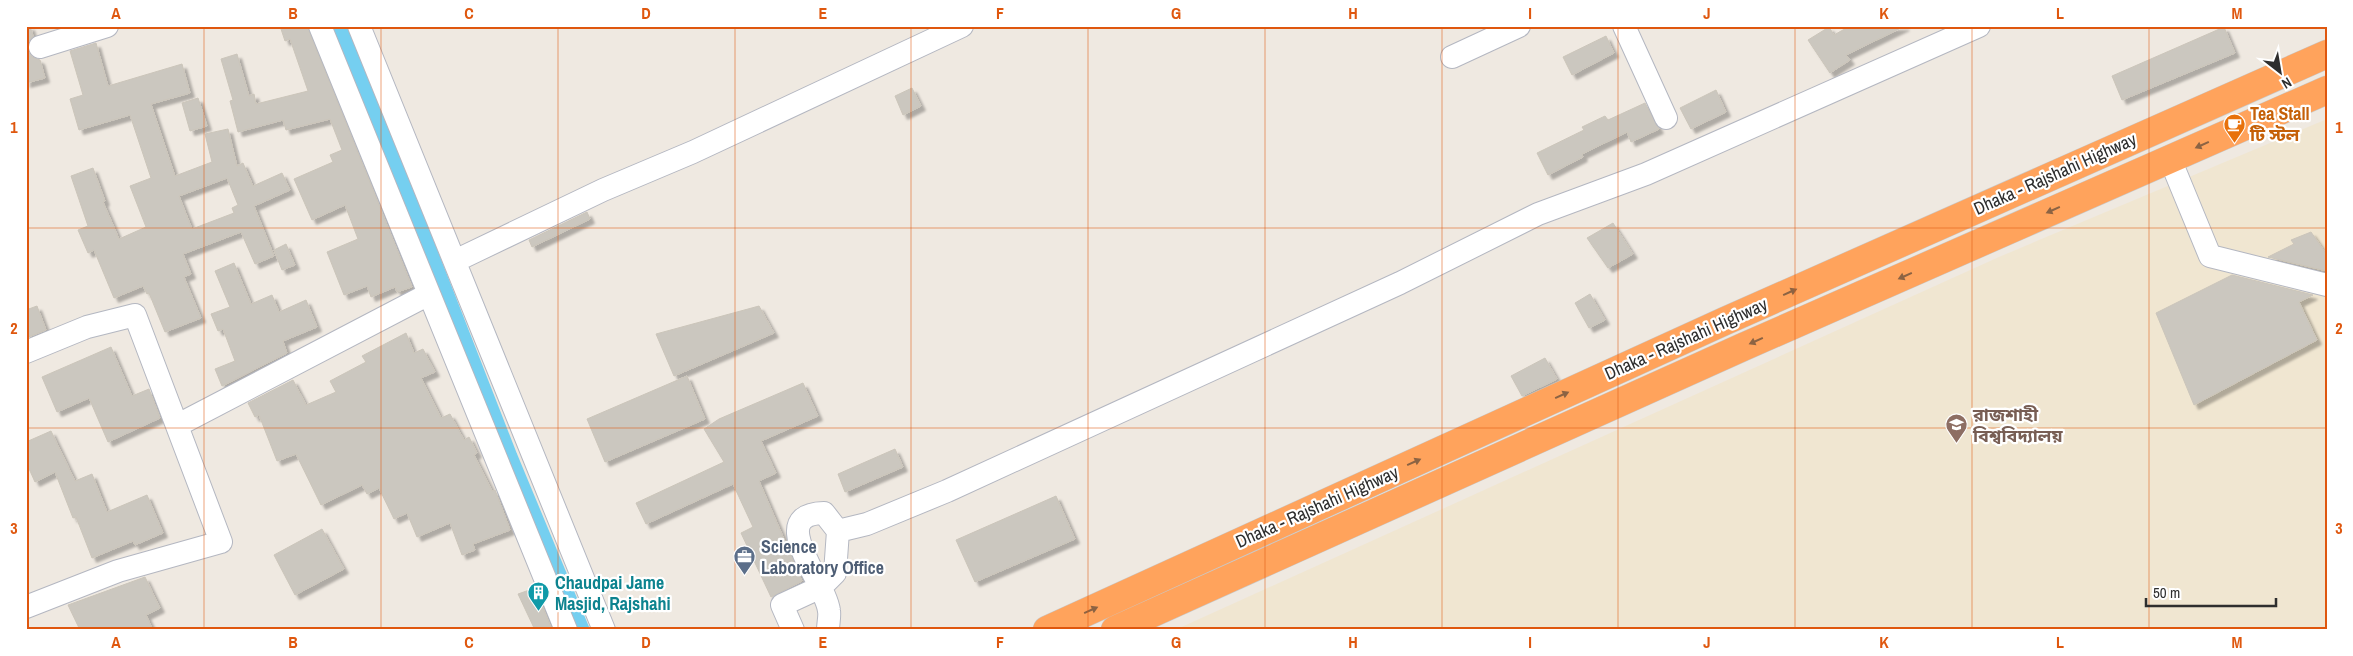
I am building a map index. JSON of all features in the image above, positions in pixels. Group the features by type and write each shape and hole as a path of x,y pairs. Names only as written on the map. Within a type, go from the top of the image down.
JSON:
{"highway":[{"name":"Dhaka - Rajshahi Highway","path":"1047,630 1743,313 2327,54"},
{"name":"Dhaka - Rajshahi Highway","path":"1115,630 1743,347 2327,90"}],"street":[{"path":"40,47 107,26"},
{"path":"320,26 566,630"},
{"path":"358,26 604,630"},
{"path":"455,261 603,190 693,152 962,26"},
{"path":"1452,57 1519,26"},
{"path":"1624,26 1666,118"},
{"path":"838,531 867,524 947,491 1400,283 1538,214 1646,174 1979,26"},
{"path":"2170,159 2210,256 2327,285"},
{"path":"178,425 429,294"},
{"path":"26,352 87,327 135,315 221,542 118,571 26,607"},
{"path":"793,630 782,605 821,587 835,573 838,531 824,513 815,513 804,518 798,524 796,534 821,587 830,611 828,630"}],"shaded area":[{"name":"রাজশাহী বিশ্ববিদ্যালয়","path":"2327,119 2327,630 1175,630 1999,257"}],"building":[{"path":"30,26 33,36 27,44 27,50 32,57 40,60 45,78 26,83 26,27"},
{"path":"280,26 307,26 412,287 397,292 395,287 371,297 367,286 344,295 327,252 358,239 345,205 312,220 294,179 333,162 330,155 342,150 330,119 286,130 283,120 238,132 230,101 233,100 221,59 237,54 249,96 254,94 256,104 308,91 290,39 285,41"},
{"path":"1850,26 1905,26 1846,55 1850,60 1830,73 1808,40 1829,27 1834,35"},
{"path":"2224,27 2235,53 2122,100 2112,76"},
{"path":"1606,36 1614,53 1572,75 1563,57"},
{"path":"96,43 108,86 182,64 190,93 151,104 175,176 212,162 205,134 228,129 237,166 243,163 253,186 282,173 290,190 254,206 274,256 255,264 241,232 183,254 191,274 184,277 201,318 165,332 149,293 147,294 143,286 114,298 94,250 88,253 78,230 88,226 71,176 93,168 105,201 103,202 119,239 146,227 130,186 151,178 130,115 79,130 70,99 83,95 70,51","holes":["227,178 238,205 232,208 234,213 192,229 179,196"]},
{"path":"912,88 921,106 903,115 895,96"},
{"path":"1716,90 1726,112 1691,129 1680,108"},
{"path":"198,98 207,126 190,131 182,103"},
{"path":"1645,103 1659,129 1631,142 1627,132 1582,154 1583,157 1548,175 1537,153 1584,130 1582,127 1605,116 1608,120"},
{"path":"587,212 590,219 532,247 529,240"},
{"path":"1613,223 1633,254 1608,268 1587,238"},
{"path":"2311,232 2327,255 2327,271 2268,257 2294,244 2291,240"},
{"path":"286,244 295,265 282,270 274,250"},
{"path":"234,263 251,304 272,295 279,312 306,300 317,327 283,341 287,353 222,386 215,369 235,361 223,329 218,331 211,314 230,307 215,271"},
{"path":"2232,275 2313,295 2299,302 2317,340 2194,405 2156,313"},
{"path":"1590,294 1605,320 1589,328 1575,303"},
{"path":"37,306 46,330 26,338 26,310"},
{"path":"759,306 774,333 674,376 656,334"},
{"path":"406,333 414,353 423,349 435,372 421,378 441,418 450,414 464,440 469,437 477,453 474,455 492,491 495,490 510,530 473,544 475,550 462,555 450,523 417,537 407,513 394,519 379,488 367,494 362,485 321,505 296,454 277,461 259,415 255,417 248,403 293,380 306,405 336,392 330,381 366,362 362,356"},
{"path":"111,347 132,396 149,389 160,418 108,442 89,398 57,412 42,377"},
{"path":"1545,358 1557,379 1522,396 1511,376"},
{"path":"687,376 705,419 605,462 587,419"},
{"path":"803,383 818,416 761,441 776,473 759,481 802,581 771,597 741,533 753,527 733,484 646,524 636,503 724,462 704,429 719,419"},
{"path":"51,431 75,481 92,474 107,512 147,495 163,533 135,545 133,541 92,558 76,517 73,518 55,472 35,482 26,462 26,442"},
{"path":"895,449 903,467 845,492 838,474"},
{"path":"1056,496 1075,539 975,582 956,540"},
{"path":"322,529 344,569 295,595 274,555"},
{"path":"145,577 160,608 146,615 153,630 80,630 68,605"},
{"name":"Chaudpai Jame Masjid, Rajshahi","path":"535,588 552,630 535,630 518,594"}],"waterway":[{"path":"340,26 508,457 580,630"}],"place":[{"name":"Tea Stall টি স্টল","path":"2234,143"},
{"name":"রাজশাহী বিশ্ববিদ্যালয়","path":"1957,444"},
{"name":"Science Laboratory Office","path":"745,576"},
{"name":"Chaudpai Jame Masjid, Rajshahi","path":"539,612"}]}
